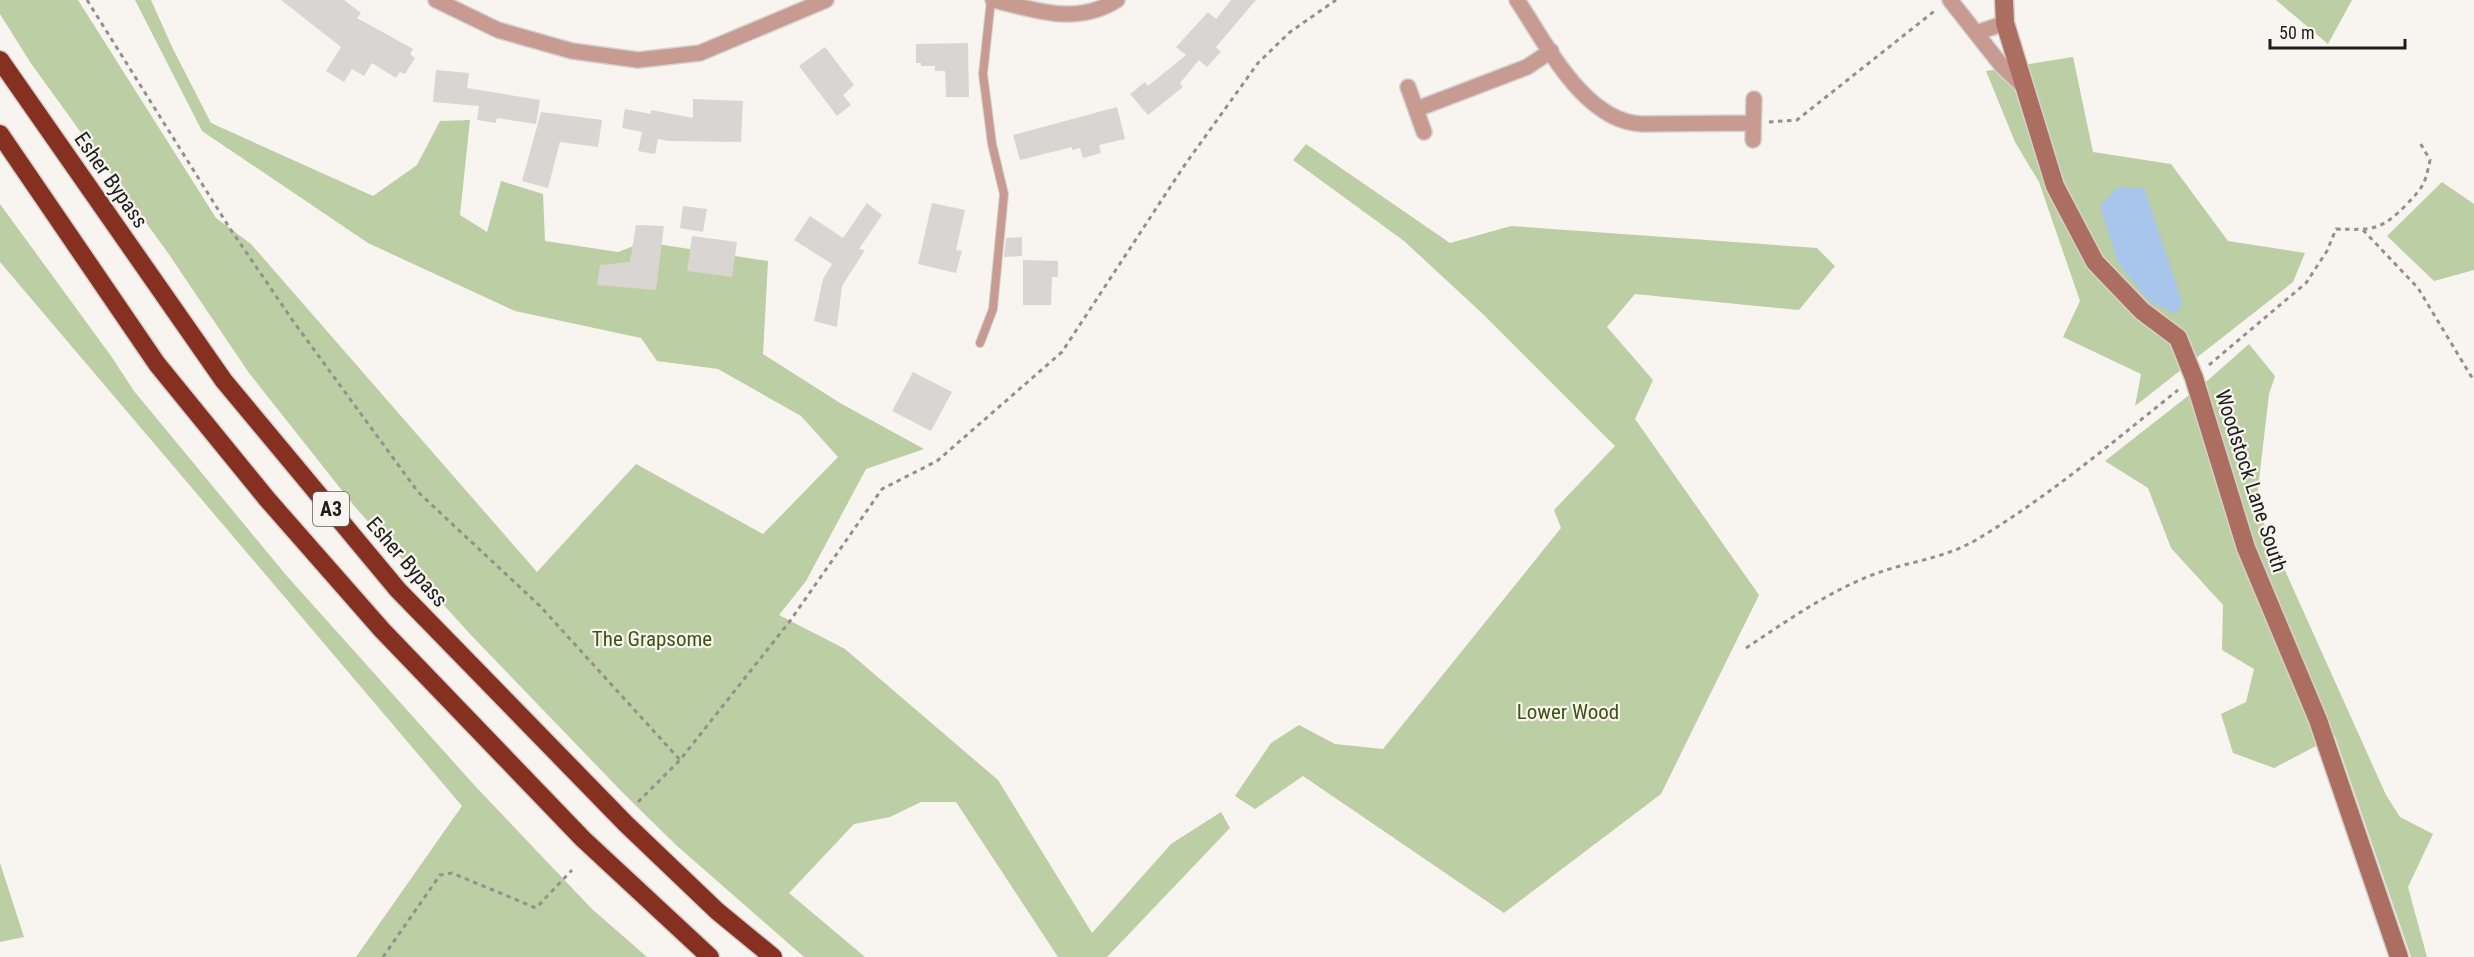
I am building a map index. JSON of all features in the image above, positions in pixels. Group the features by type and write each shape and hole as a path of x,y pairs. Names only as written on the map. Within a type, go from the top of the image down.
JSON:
{"highway":[{"name":"Esher Bypass","path":"0,60 224,381 399,590 626,824 717,911 773,957"},
{"name":"A3","path":"0,134 157,364 267,499 382,630 583,838 710,957"}],"street":[{"path":"436,0 498,30 572,51 639,60 700,53 826,0"},
{"path":"992,0 1070,16 1105,8 1117,0"},
{"path":"1517,0 1575,85 1602,111 1627,124 1754,123"},
{"name":"Woodstock Lane South","path":"2004,0 2005,23 2055,186 2095,262 2142,311 2178,338 2194,378 2246,548 2318,720 2399,957"},
{"path":"1944,4 1976,33 2002,66 2023,86"},
{"path":"1976,33 2005,23"},
{"path":"1417,109 1527,67 1551,51"},
{"path":"1408,87 1424,132"},
{"path":"1754,99 1754,140"}],"lane":[{"path":"980,343 993,309 1004,194 992,144 983,74 992,0"}],"path":[{"path":"87,0 229,227 293,321 418,492 540,606 680,760"},
{"path":"638,802 680,760 789,621 882,489 937,462 1062,352 1184,165 1258,63 1290,32 1336,0"},
{"path":"1754,123 1797,120 1944,4"},
{"path":"1746,648 1822,597 1875,574 1940,557 1975,540 2044,496 2194,378 2306,283 2327,251 2336,229 2363,230 2389,223 2425,185 2430,160 2419,141"},
{"path":"2363,230 2418,288 2474,381"},
{"path":"383,957 440,875 452,873 536,908 572,870"}],"green space":[{"name":"The Grapsome","path":"0,0 78,0 216,218 251,244 537,572 636,464 763,534 838,457 801,416 718,369 657,361 641,338 515,311 368,243 202,131 135,0 151,0 211,123 373,196 417,165 440,121 470,120 460,215 487,232 501,181 543,194 545,241 618,252 644,242 768,261 763,354 840,403 924,449 866,469 806,581 779,615 845,649 998,780 1092,933 1171,844 1221,812 1230,828 1107,957 1058,957 956,802 921,802 890,817 854,824 789,893 865,957 804,957 676,845 625,795 470,634 355,507 249,373 168,253 30,62 0,14"},
{"path":"2276,0 2352,0 2328,44"},
{"path":"2073,57 2093,152 2171,164 2228,241 2305,253 2293,282 2135,406 2141,374 2063,337 2080,301 2039,182 2015,142 1986,71"},
{"name":"Lower Wood","path":"1306,144 1450,243 1511,226 1817,248 1835,266 1799,310 1635,294 1607,327 1653,380 1635,419 1759,595 1661,794 1504,913 1303,776 1255,809 1235,796 1271,743 1299,725 1335,744 1383,749 1561,528 1554,510 1615,446 1484,315 1404,241 1293,160"},
{"path":"2442,182 2474,204 2474,270 2434,281 2387,236"},
{"path":"0,204 134,391 286,575 476,787 592,909 647,957 356,957 462,806 0,262"},
{"path":"2249,344 2275,376 2269,394 2256,506 2386,795 2400,817 2433,834 2408,887 2427,957 2411,957 2335,736 2274,768 2233,753 2221,714 2246,702 2254,669 2222,650 2223,605 2171,548 2148,488 2105,461 2207,381"},
{"path":"0,863 24,937 0,942"}],"water":[{"path":"2118,187 2144,188 2183,304 2175,314 2149,301 2118,263 2100,206"}],"building":[{"path":"281,0 344,0 361,13 357,18 413,49 410,54 415,58 405,74 400,72 396,78 372,63 364,76 352,69 344,82 326,71 341,47"},
{"path":"1231,0 1256,0 1216,47 1221,52 1207,67 1199,60 1180,83 1183,87 1148,115 1130,94 1145,82 1148,86 1186,55 1176,47 1208,12 1216,19"},
{"path":"968,43 969,97 946,97 945,71 935,71 935,66 921,66 921,63 916,63 916,44"},
{"path":"825,47 854,85 843,95 851,105 837,116 799,66"},
{"path":"436,70 469,73 467,88 540,100 536,124 497,118 496,123 477,120 479,106 433,102"},
{"path":"693,99 743,101 741,142 658,139 655,154 638,151 642,132 622,128 625,109 651,114 651,110 693,118"},
{"path":"1117,107 1125,139 1099,145 1101,153 1083,158 1080,148 1072,150 1072,147 1020,160 1013,135"},
{"path":"541,112 602,120 598,147 560,142 548,188 522,181"},
{"path":"867,203 882,215 859,249 865,250 842,286 837,327 814,321 823,279 832,264 794,240 810,216 843,238"},
{"path":"932,203 965,210 956,250 962,251 956,273 918,264"},
{"path":"683,206 707,209 703,232 680,228"},
{"path":"636,225 664,226 656,290 597,285 600,265 630,262"},
{"path":"692,236 737,242 732,277 687,271"},
{"path":"1022,237 1022,256 1004,257 1006,238"},
{"path":"1023,260 1058,261 1058,277 1052,277 1051,305 1023,305"},
{"path":"913,372 952,392 931,431 892,411"}]}
